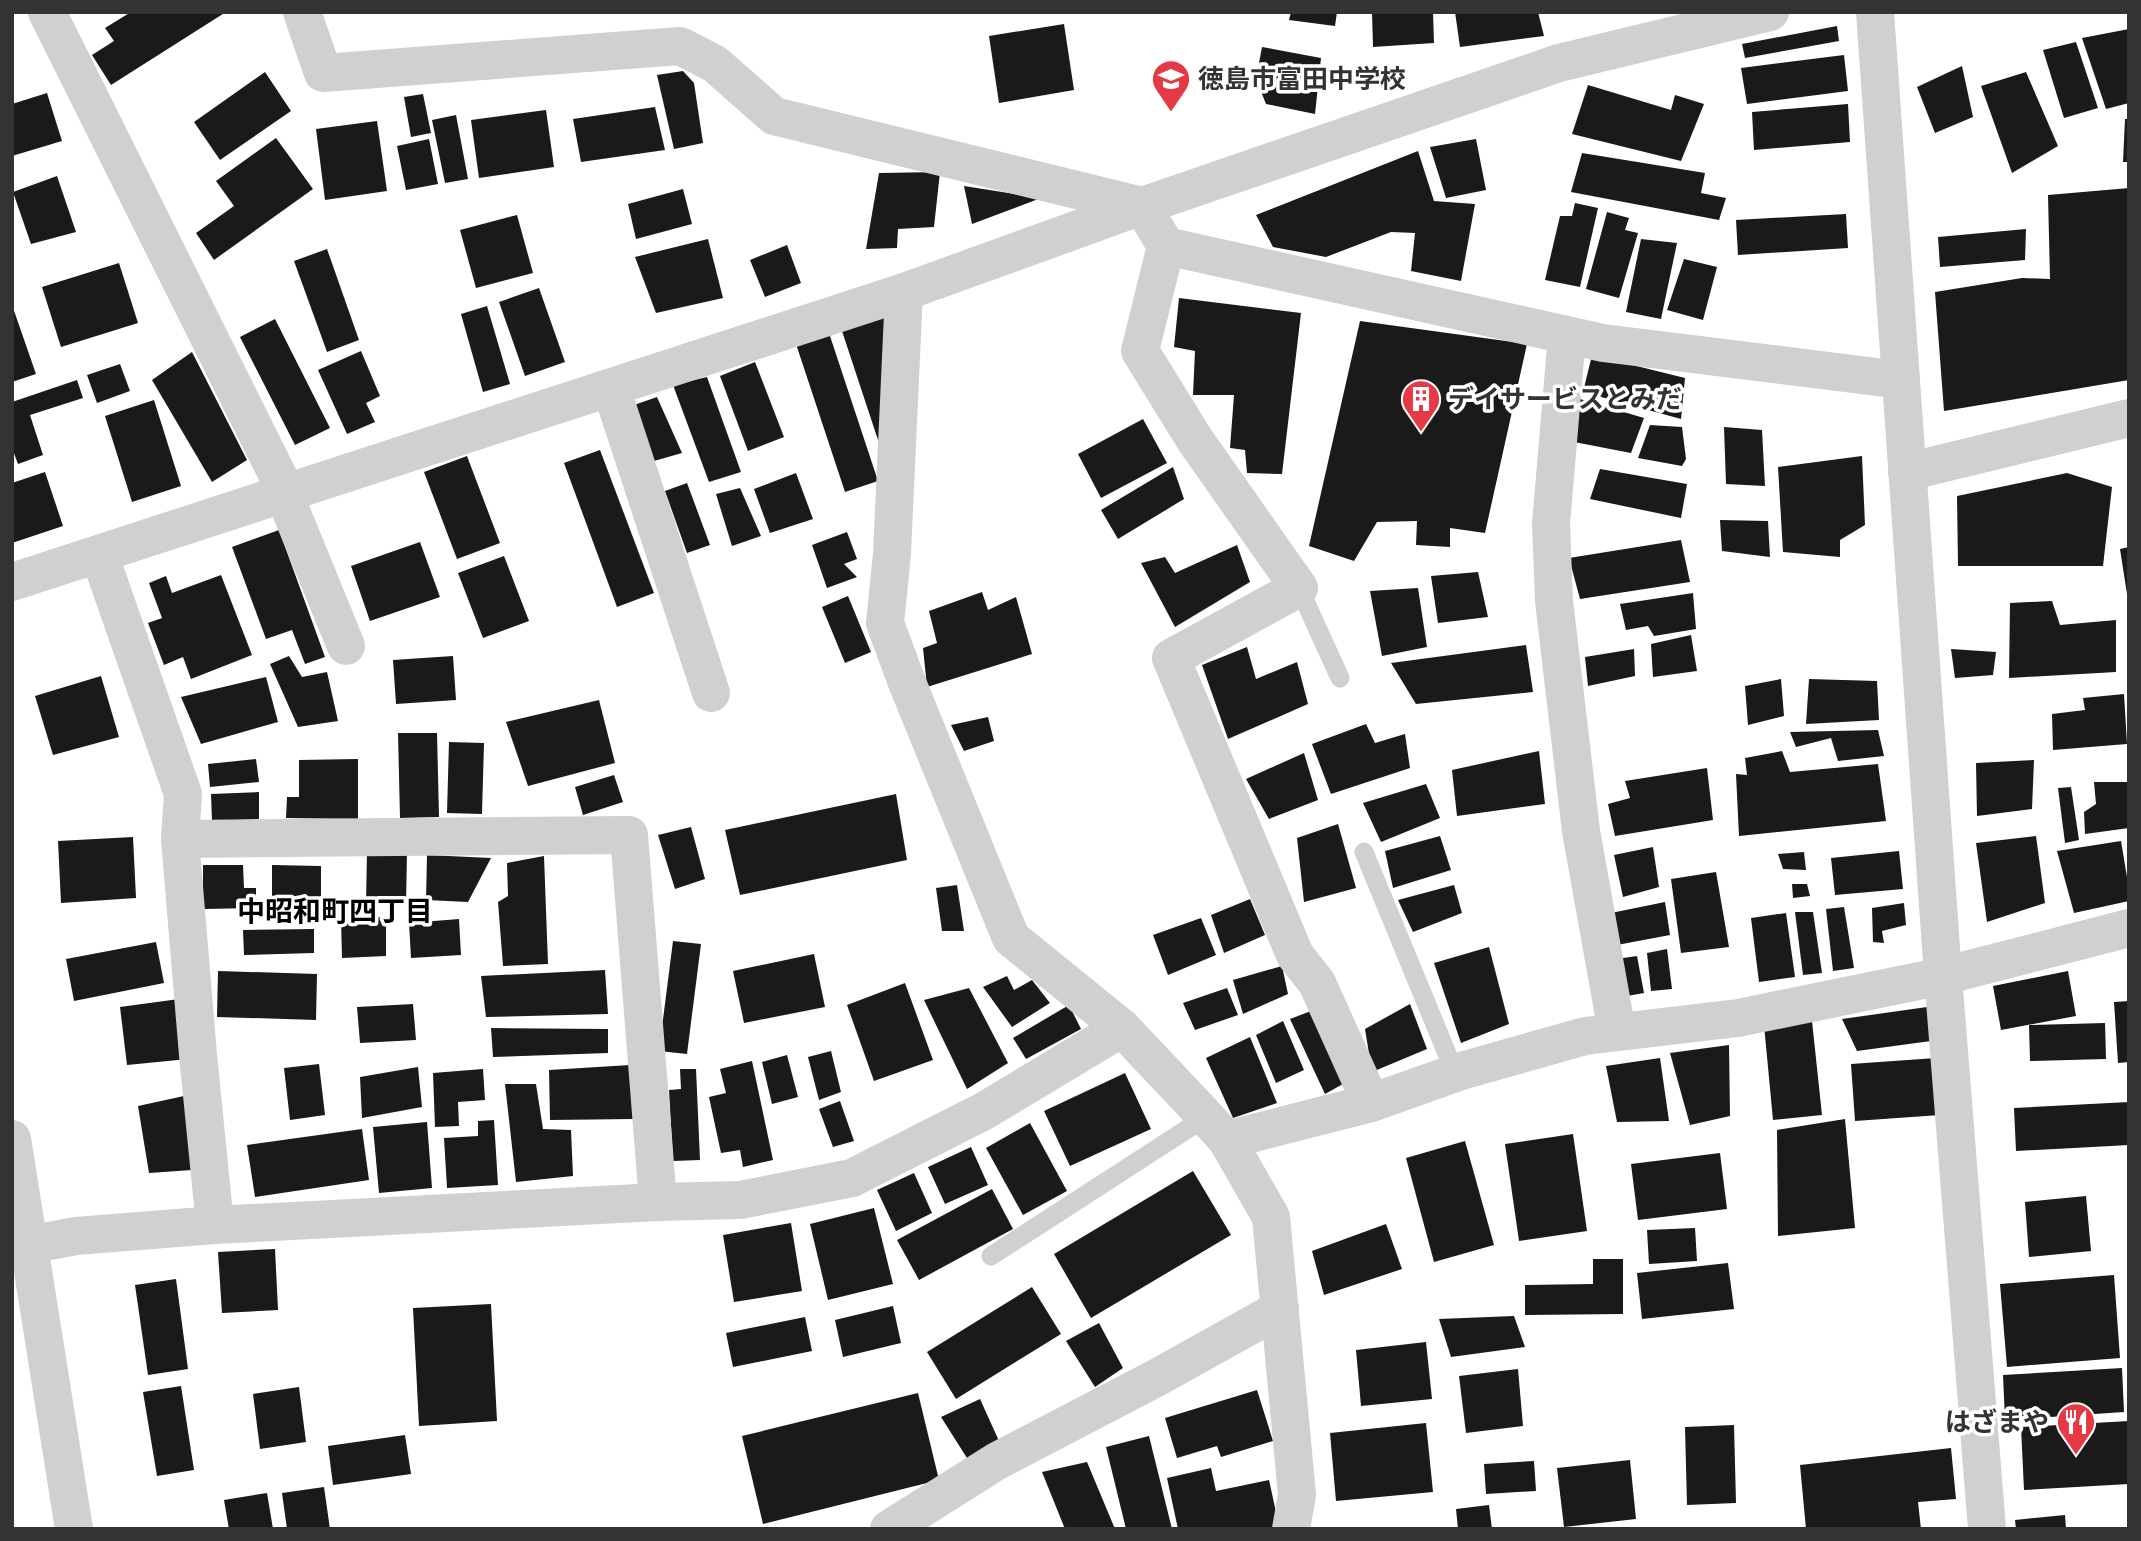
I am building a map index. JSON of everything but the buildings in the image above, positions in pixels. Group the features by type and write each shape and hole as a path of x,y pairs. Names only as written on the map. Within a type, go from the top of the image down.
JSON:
{"street":[{"path":"47,12 285,494 346,646"},
{"path":"302,12 323,73 680,46 715,64 774,116 1142,206 1166,246 1140,351 1195,440 1299,588 1171,658 1295,955 1317,983 1371,1103"},
{"path":"12,582 904,292 1142,206 1559,63 1770,12"},
{"path":"1876,12 1943,976 1987,1529"},
{"path":"1166,246 1603,343 1901,380"},
{"path":"904,292 892,554 885,624 1011,938 1122,1028 1217,1129 1271,1217 1297,1495 1291,1529"},
{"path":"1567,335 1551,524 1554,601 1581,831 1617,1032"},
{"path":"611,388 710,693"},
{"path":"1907,472 2129,418"},
{"path":"99,554 183,794 180,839 215,1225"},
{"path":"180,839 629,835 658,1202"},
{"path":"1217,1129 1371,1103 1455,1073 1585,1036 1738,1018 1943,976 2129,929"},
{"path":"21,1246 76,1236 215,1225 740,1200 852,1178 984,1111 1122,1028"},
{"path":"12,1139 21,1246 74,1529"},
{"path":"889,1529 997,1461 1280,1310"}],"lane":[{"path":"1299,588 1340,678"},
{"path":"1364,852 1455,1073"},
{"path":"991,1256 1217,1129"}],"place":[{"name":"徳島市富田中学校","path":"1171,113"},
{"name":"デイサービスとみだ","path":"1421,433"},
{"name":"はざまや","path":"2076,1456"}],"district":[{"name":"中昭和町四丁目","path":"335,911"}]}
